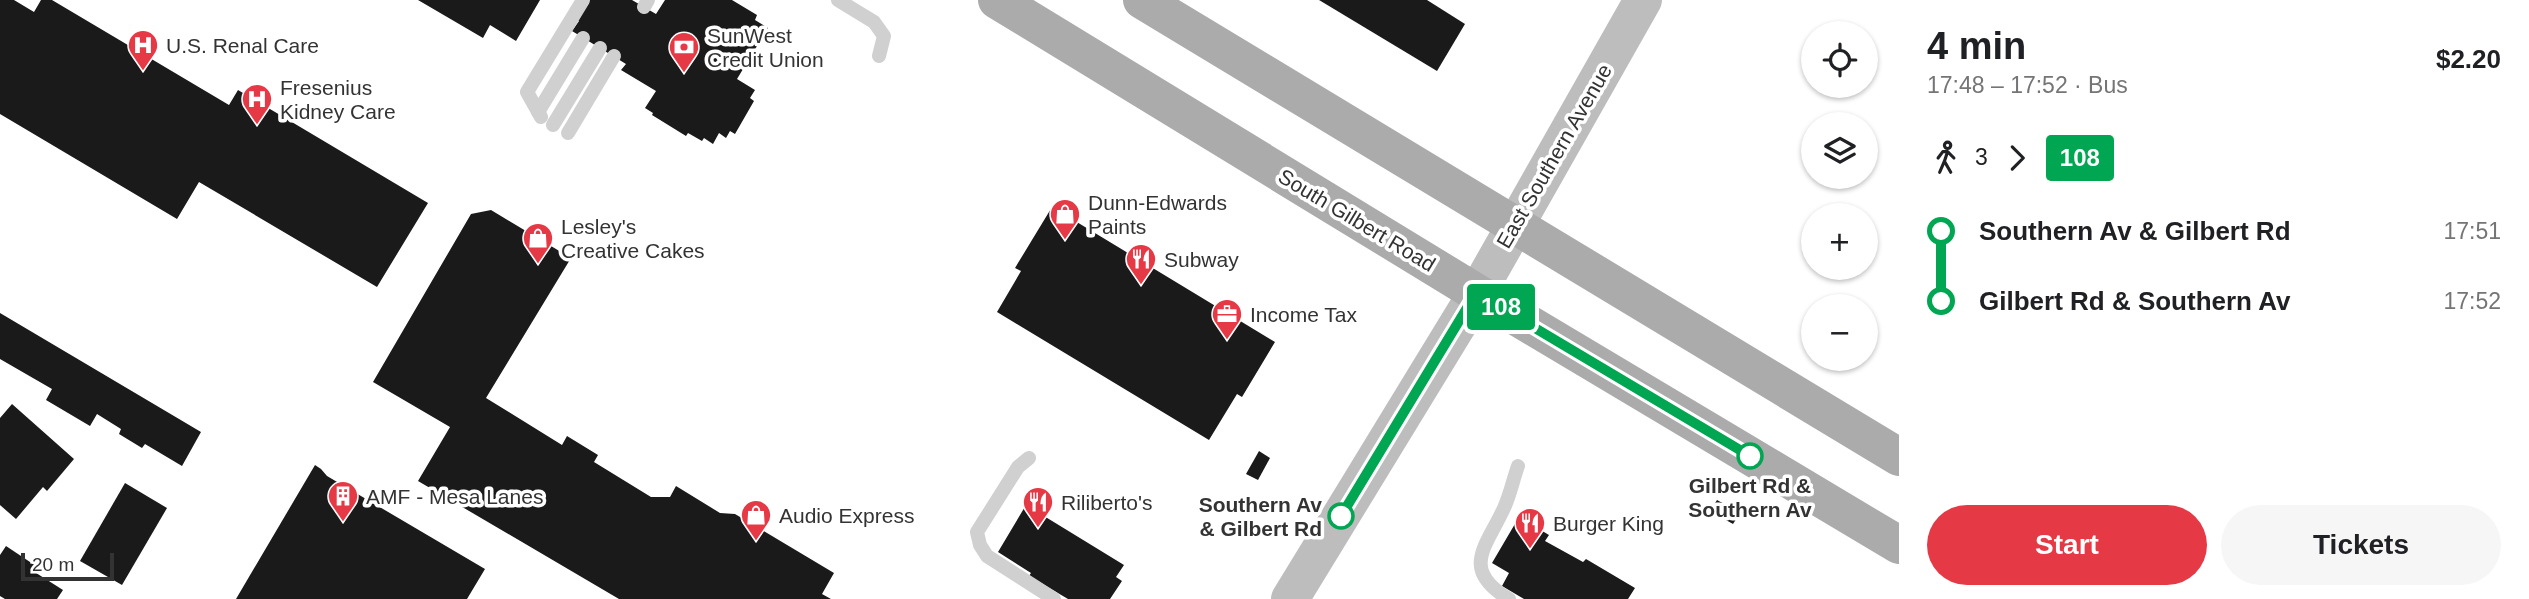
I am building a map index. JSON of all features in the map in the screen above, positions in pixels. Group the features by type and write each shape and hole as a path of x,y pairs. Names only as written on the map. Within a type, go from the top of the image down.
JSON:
{"main road":[{"name":"South Gilbert Road","path":"997,0 1476,293 1899,545"},
{"path":"1142,0 1899,457"},
{"name":"East Southern Avenue","path":"1290,599 1476,293 1643,0"}],"lane":[{"path":"544,118 527,92 583,0"},
{"path":"838,0 874,22 884,36 878,56"},
{"path":"544,118 583,37"},
{"path":"544,118 600,48"},
{"path":"568,133 614,56"},
{"path":"1029,458 1017,467 977,532 980,545 987,556 1054,599"},
{"path":"1509,599 1497,592 1487,581 1481,565 1482,550 1504,507 1518,466"}],"building":[{"path":"0,0 14,0 34,12 41,0 52,0 229,105 238,90 428,203 377,287 199,182 177,219 0,114"},
{"path":"418,0 540,0 516,41 490,25 483,38"},
{"name":"SunWest Credit Union","path":"587,0 632,0 656,14 665,0 732,0 757,15 755,20 768,28 737,79 755,90 750,98 754,101 735,134 730,131 726,138 719,133 713,144 688,133 686,136 652,115 653,113 645,108 656,91 621,70 626,64 572,31"},
{"path":"1319,0 1427,0 1465,24 1437,71"},
{"path":"1052,207 1275,342 1242,397 1237,394 1209,440 997,312 1021,271 1015,268"},
{"path":"491,210 571,258 486,398 562,445 567,436 598,455 594,462 651,497 670,497 676,486 720,513 735,514 834,573 822,594 831,599 619,599 418,481 450,427 373,382 471,214"},
{"path":"0,313 201,432 182,466 145,444 142,448 119,434 121,429 97,414 90,426 46,400 52,389 0,359"},
{"path":"12,404 74,459 47,491 43,487 16,519 0,505 0,418"},
{"path":"1259,451 1270,458 1258,480 1246,474"},
{"name":"AMF - Mesa Lanes","path":"315,465 327,476 485,569 467,599 236,599"},
{"path":"125,483 167,508 122,585 80,561"},
{"path":"1717,500 1740,513 1733,524 1710,511"},
{"name":"Riliberto's","path":"1026,505 1124,565 1116,577 1122,581 1110,599 1068,599 1029,576 1031,573 998,552"},
{"name":"Burger King","path":"1519,517 1549,535 1545,541 1583,562 1586,559 1635,588 1628,599 1524,599 1502,586 1509,573 1492,563"},
{"path":"6,546 36,566 33,571 63,590 57,599 5,599 0,596 0,555"}],"bus line":[{"name":"108","path":"1341,516 1476,293 1750,456"}],"place":[{"name":"U.S. Renal Care","path":"143,72"},
{"name":"SunWest Credit Union","path":"684,74"},
{"name":"Fresenius Kidney Care","path":"257,126"},
{"name":"Dunn-Edwards Paints","path":"1065,241"},
{"name":"Lesley's Creative Cakes","path":"538,265"},
{"name":"Subway","path":"1141,286"},
{"name":"Income Tax","path":"1227,341"},
{"name":"Gilbert Rd & Southern Av","path":"1750,456"},
{"name":"Southern Av & Gilbert Rd","path":"1341,516"},
{"name":"AMF - Mesa Lanes","path":"343,523"},
{"name":"Riliberto's","path":"1038,529"},
{"name":"Audio Express","path":"756,542"},
{"name":"Burger King","path":"1530,550"}]}
